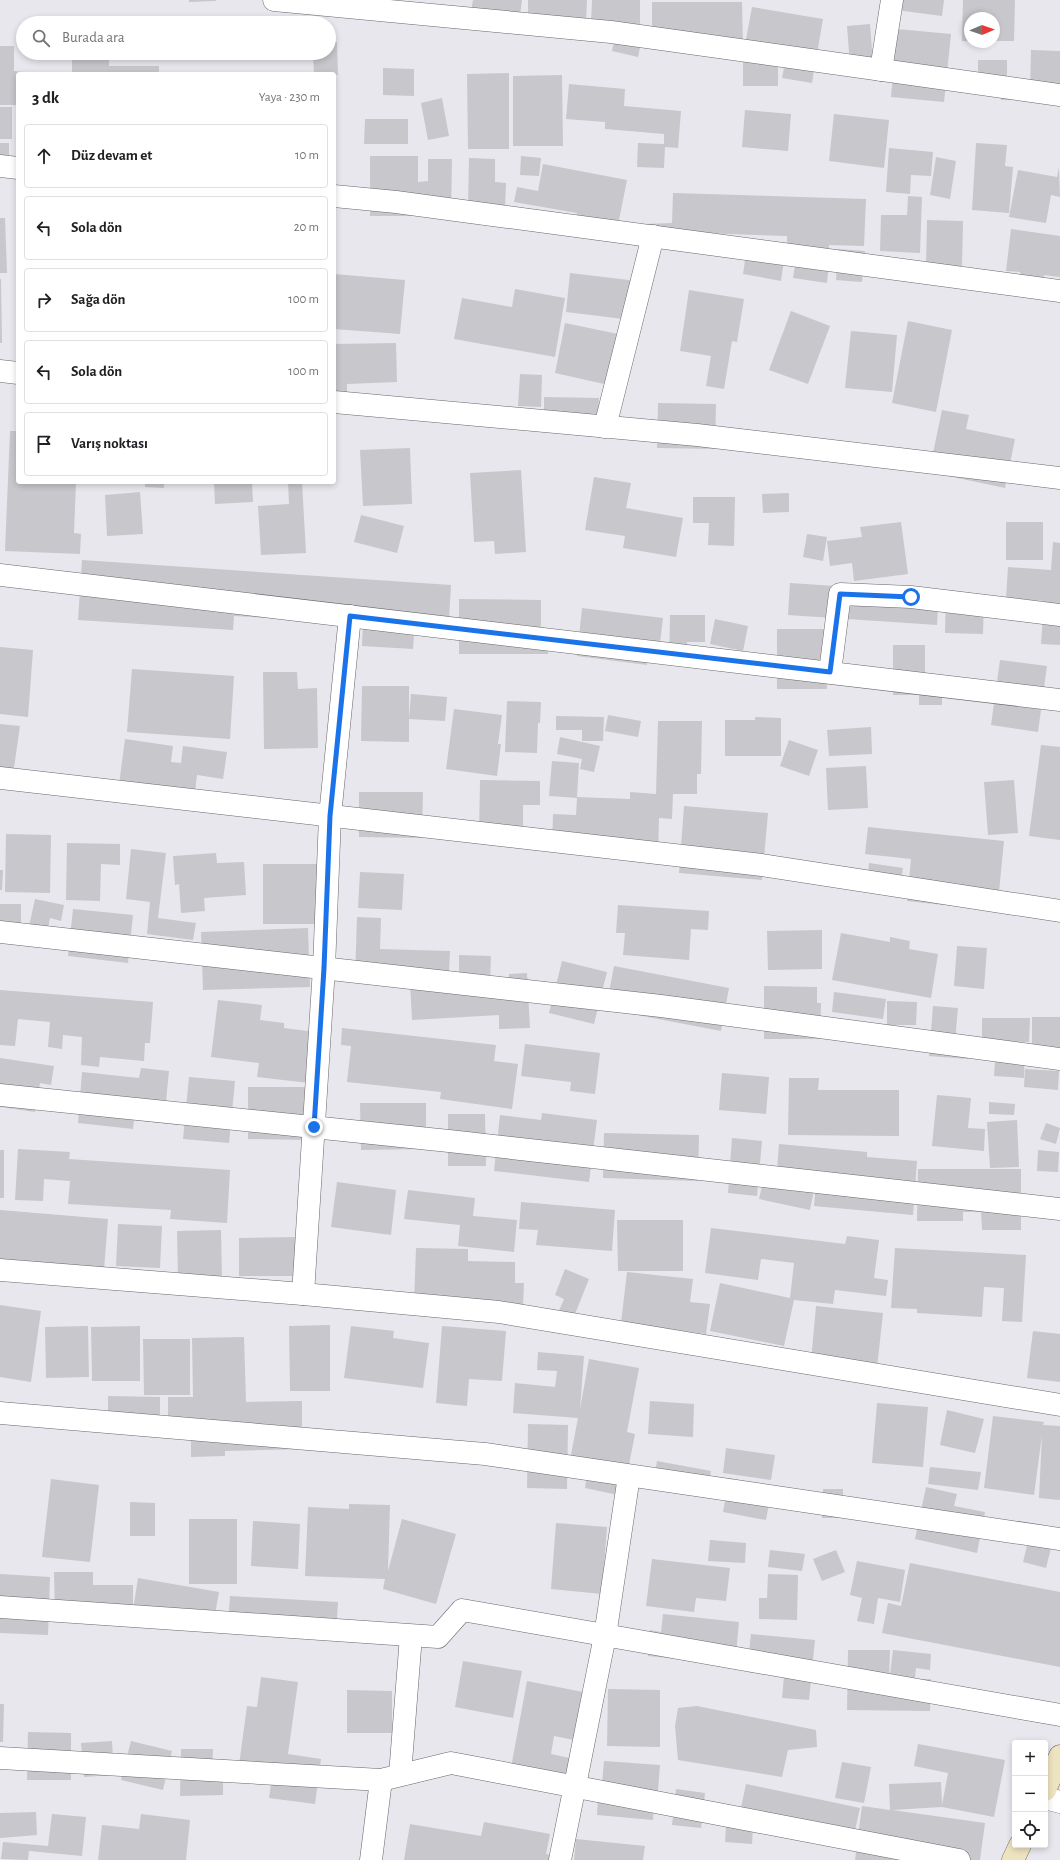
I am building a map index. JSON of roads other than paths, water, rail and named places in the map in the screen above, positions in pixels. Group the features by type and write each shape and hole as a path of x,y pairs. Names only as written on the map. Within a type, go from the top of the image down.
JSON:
{"main road":[{"path":"1048,1783 1060,1756"},
{"path":"1013,1860 1019,1848"}],"street":[{"path":"274,0 612,32 1060,94"},
{"path":"881,70 892,0"},
{"path":"0,166 16,168"},
{"path":"336,196 396,202 1060,291"},
{"path":"605,427 653,236"},
{"path":"0,371 16,372"},
{"path":"336,402 697,435 1060,478"},
{"path":"0,575 1060,700"},
{"path":"830,672 840,594 911,597 1060,616"},
{"path":"304,1294 324,968 330,816 350,616"},
{"path":"0,778 762,865 1060,911"},
{"path":"0,932 661,1006 1060,1059"},
{"path":"0,1094 1060,1209"},
{"path":"0,1270 304,1294 499,1312 1060,1405"},
{"path":"0,1412 485,1454 1060,1539"},
{"path":"560,1860 576,1787 605,1636 629,1476"},
{"path":"0,1607 438,1637 462,1610 1060,1716"},
{"path":"371,1860 390,1778 412,1636"},
{"path":"0,1758 390,1778 452,1763 959,1860"},
{"path":"1048,1799 1060,1802"}]}
